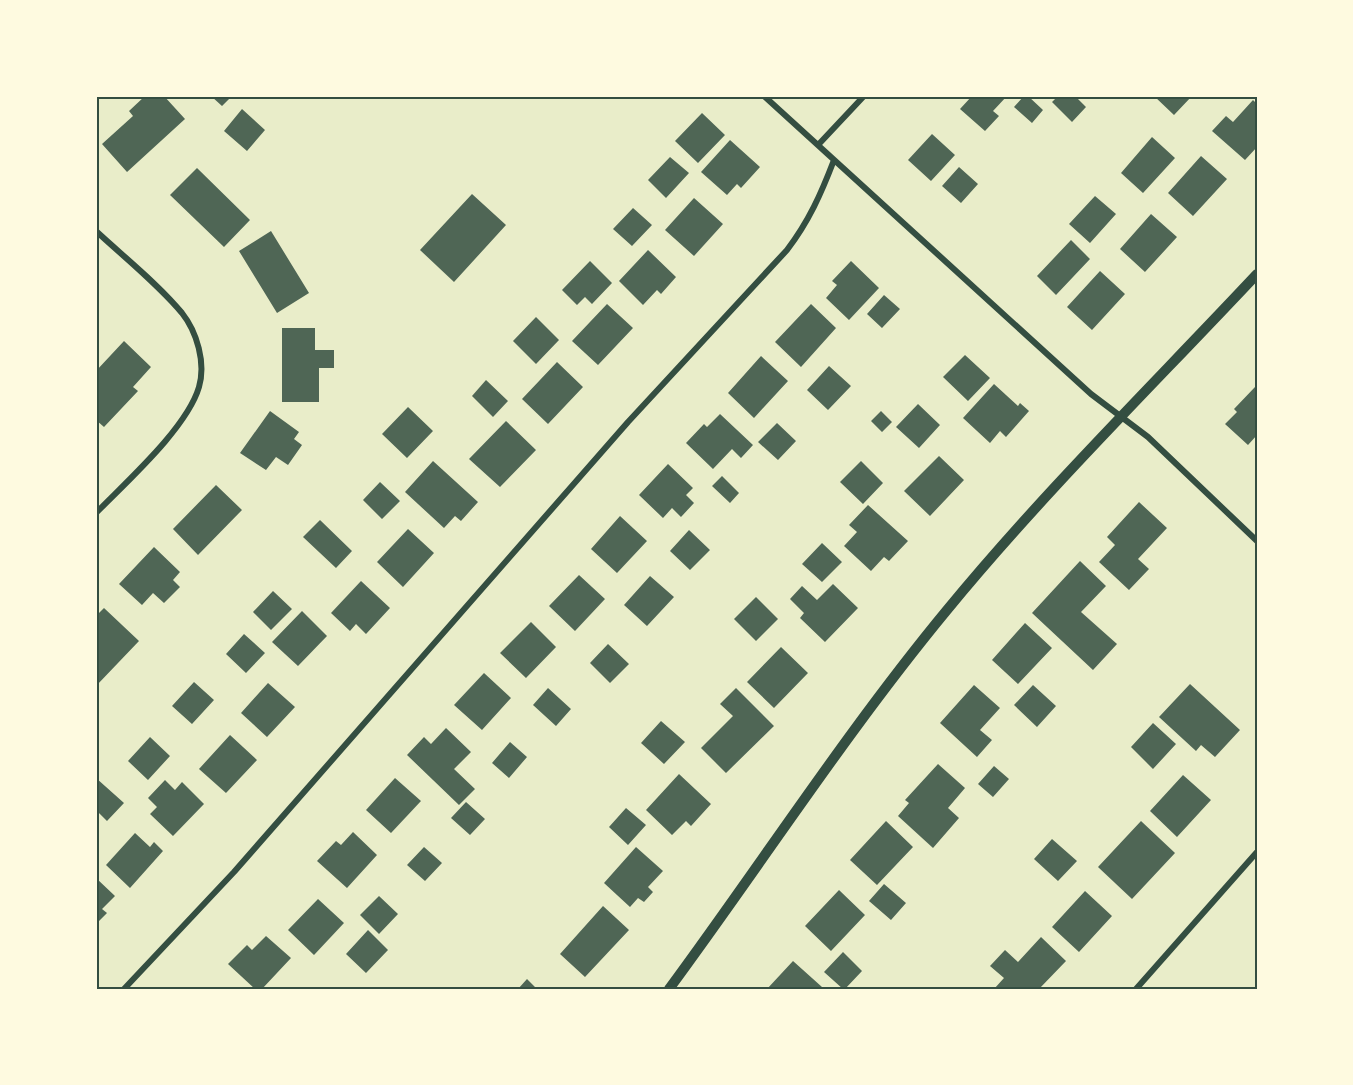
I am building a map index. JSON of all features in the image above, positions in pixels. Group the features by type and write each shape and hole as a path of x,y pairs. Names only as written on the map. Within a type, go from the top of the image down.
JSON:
{"street":[{"path":"764,96 1091,394 1148,437 1257,541"},
{"path":"818,145 864,96"},
{"path":"124,989 234,872 628,422 787,250 806,225 821,195 834,160"},
{"path":"96,231 183,314 198,344 201,367 199,386 184,417 164,442 96,513"},
{"path":"669,989 815,781 894,676 1008,537 1257,274"},
{"path":"1136,989 1257,852"}],"building":[{"path":"145,96 164,96 185,119 127,172 102,144 133,116 129,111"},
{"path":"211,96 232,96 222,106"},
{"path":"972,96 1007,96 993,111 999,116 985,131 960,109"},
{"path":"1024,96 1028,96 1043,110 1032,123 1014,107"},
{"path":"1058,96 1075,96 1086,107 1072,122 1052,102"},
{"path":"1154,96 1192,96 1174,115"},
{"path":"1253,100 1257,104 1257,147 1245,160 1212,131 1226,116 1233,122"},
{"path":"242,109 265,130 247,151 224,131"},
{"path":"702,113 725,135 698,163 675,141"},
{"path":"932,134 955,155 931,181 908,160"},
{"path":"1152,137 1175,158 1143,193 1121,173"},
{"path":"730,140 760,167 741,188 737,184 727,195 701,172"},
{"path":"1201,156 1227,179 1193,216 1168,193"},
{"path":"670,157 689,173 666,198 648,180"},
{"path":"959,167 978,184 961,203 942,186"},
{"path":"197,168 250,220 224,247 170,195"},
{"path":"472,194 506,225 454,282 420,250"},
{"path":"1095,196 1116,214 1090,243 1069,224"},
{"path":"694,198 723,224 694,256 665,230"},
{"path":"633,208 652,225 632,246 613,229"},
{"path":"1151,214 1177,237 1145,272 1120,249"},
{"path":"271,231 309,293 277,313 239,251"},
{"path":"1071,240 1090,259 1056,295 1037,276"},
{"path":"648,250 676,277 661,294 657,290 643,305 619,281"},
{"path":"590,261 612,283 592,304 585,297 577,305 562,290"},
{"path":"851,261 879,288 849,320 826,298 837,285 832,281"},
{"path":"1100,271 1125,294 1092,330 1067,307"},
{"path":"884,295 900,309 882,328 867,314"},
{"path":"607,304 633,328 598,365 572,341"},
{"path":"811,304 836,328 801,367 775,342"},
{"path":"536,317 559,340 536,364 513,341"},
{"path":"282,328 315,328 315,350 334,350 334,368 319,368 319,402 282,402"},
{"path":"124,341 151,367 133,387 138,391 104,427 96,420 96,371"},
{"path":"965,355 990,378 968,401 943,377"},
{"path":"761,356 788,381 754,418 728,393"},
{"path":"557,362 583,387 548,424 522,399"},
{"path":"829,366 851,386 828,410 807,390"},
{"path":"486,380 508,401 493,417 472,396"},
{"path":"994,384 1018,406 1020,403 1029,411 1006,437 1000,431 990,443 963,418"},
{"path":"1255,387 1257,389 1257,435 1248,445 1225,424 1237,412 1234,409"},
{"path":"918,404 940,425 919,448 896,427"},
{"path":"408,407 433,431 407,458 382,434"},
{"path":"270,411 299,432 294,439 302,445 288,465 276,457 266,470 240,453"},
{"path":"881,411 892,422 882,432 871,421"},
{"path":"720,414 753,445 741,458 732,449 713,469 686,443 704,424 707,427"},
{"path":"506,421 536,450 500,487 469,459"},
{"path":"777,423 796,441 778,460 758,442"},
{"path":"939,456 964,480 930,516 904,491"},
{"path":"433,461 478,502 461,521 455,516 444,528 405,492"},
{"path":"861,461 883,483 863,504 840,482"},
{"path":"668,464 693,488 686,495 694,503 681,517 672,508 663,518 639,495"},
{"path":"722,476 739,493 730,503 712,486"},
{"path":"380,482 400,501 382,519 363,500"},
{"path":"216,485 242,510 198,555 173,529"},
{"path":"1139,502 1167,528 1138,559 1149,569 1129,590 1099,562 1115,545 1107,537"},
{"path":"868,505 908,541 889,561 884,557 871,571 844,546 857,532 849,525"},
{"path":"620,516 647,541 617,573 591,549"},
{"path":"320,520 352,551 336,568 303,537"},
{"path":"408,529 434,553 403,587 377,562"},
{"path":"689,530 710,550 690,570 670,551"},
{"path":"822,543 842,562 822,582 802,564"},
{"path":"154,547 180,572 173,580 180,587 164,603 153,593 142,605 119,584"},
{"path":"1080,561 1106,586 1081,612 1117,644 1093,670 1032,613"},
{"path":"579,575 605,599 575,631 549,606"},
{"path":"650,576 674,597 647,626 624,605"},
{"path":"361,581 390,608 366,634 356,624 350,631 331,613"},
{"path":"833,584 858,608 825,642 800,618 804,613 790,599 802,586 817,600"},
{"path":"273,591 292,609 271,630 253,612"},
{"path":"756,597 778,619 756,641 734,619"},
{"path":"104,608 139,641 96,686 96,616"},
{"path":"302,611 327,636 298,666 272,642"},
{"path":"531,622 556,647 526,678 500,653"},
{"path":"1025,623 1052,648 1018,684 992,660"},
{"path":"244,634 265,653 246,673 226,654"},
{"path":"608,644 629,664 610,683 590,663"},
{"path":"781,647 808,673 774,708 747,682"},
{"path":"484,673 511,698 482,730 454,705"},
{"path":"194,682 214,700 192,724 172,706"},
{"path":"268,683 295,707 267,737 241,713"},
{"path":"1190,684 1240,730 1215,757 1201,745 1196,751 1159,717"},
{"path":"974,685 1000,708 980,730 992,740 977,757 940,723"},
{"path":"1033,685 1056,706 1037,727 1014,705"},
{"path":"548,688 571,709 556,726 533,705"},
{"path":"736,688 774,726 726,773 701,748 733,716 720,704"},
{"path":"661,721 685,742 664,764 641,743"},
{"path":"1153,723 1176,744 1153,769 1131,747"},
{"path":"446,728 471,752 454,769 475,789 459,805 407,755 424,737 431,744"},
{"path":"230,735 257,760 226,793 199,769"},
{"path":"150,737 170,756 148,780 128,761"},
{"path":"510,742 527,757 509,778 492,763"},
{"path":"938,764 965,788 948,808 959,818 933,848 898,816 909,803 905,800"},
{"path":"994,766 1009,779 993,797 978,784"},
{"path":"679,774 711,804 691,826 686,821 672,835 646,810"},
{"path":"1183,775 1211,800 1177,837 1150,811"},
{"path":"96,778 124,803 107,821 96,810"},
{"path":"395,778 421,801 391,833 366,810"},
{"path":"165,780 175,790 182,782 204,804 173,836 150,814 157,807 148,798"},
{"path":"466,802 485,819 470,835 451,818"},
{"path":"626,808 646,825 628,845 609,827"},
{"path":"886,821 913,847 877,885 850,860"},
{"path":"1141,821 1175,853 1132,899 1098,867"},
{"path":"353,832 377,855 347,888 317,861 336,841 341,845"},
{"path":"135,833 150,847 154,842 163,851 130,888 106,865"},
{"path":"1052,839 1077,861 1058,881 1034,859"},
{"path":"424,847 442,863 425,881 407,865"},
{"path":"636,847 663,871 648,887 653,892 644,902 638,898 630,907 604,883"},
{"path":"96,878 115,896 102,909 107,913 96,924"},
{"path":"884,884 906,903 891,920 869,901"},
{"path":"839,890 865,915 831,951 805,926"},
{"path":"1085,891 1112,916 1079,952 1052,927"},
{"path":"379,896 398,914 379,934 360,915"},
{"path":"318,899 344,923 314,955 288,930"},
{"path":"603,906 629,930 585,977 560,954"},
{"path":"368,930 388,950 366,973 346,954"},
{"path":"266,936 291,958 262,989 255,989 228,964 247,945 252,950"},
{"path":"1041,937 1066,961 1039,989 994,989 1004,978 990,966 1005,950 1018,962"},
{"path":"843,952 862,971 845,989 824,972"},
{"path":"793,961 822,987 820,989 767,989"},
{"path":"527,979 537,989 518,989"}]}
